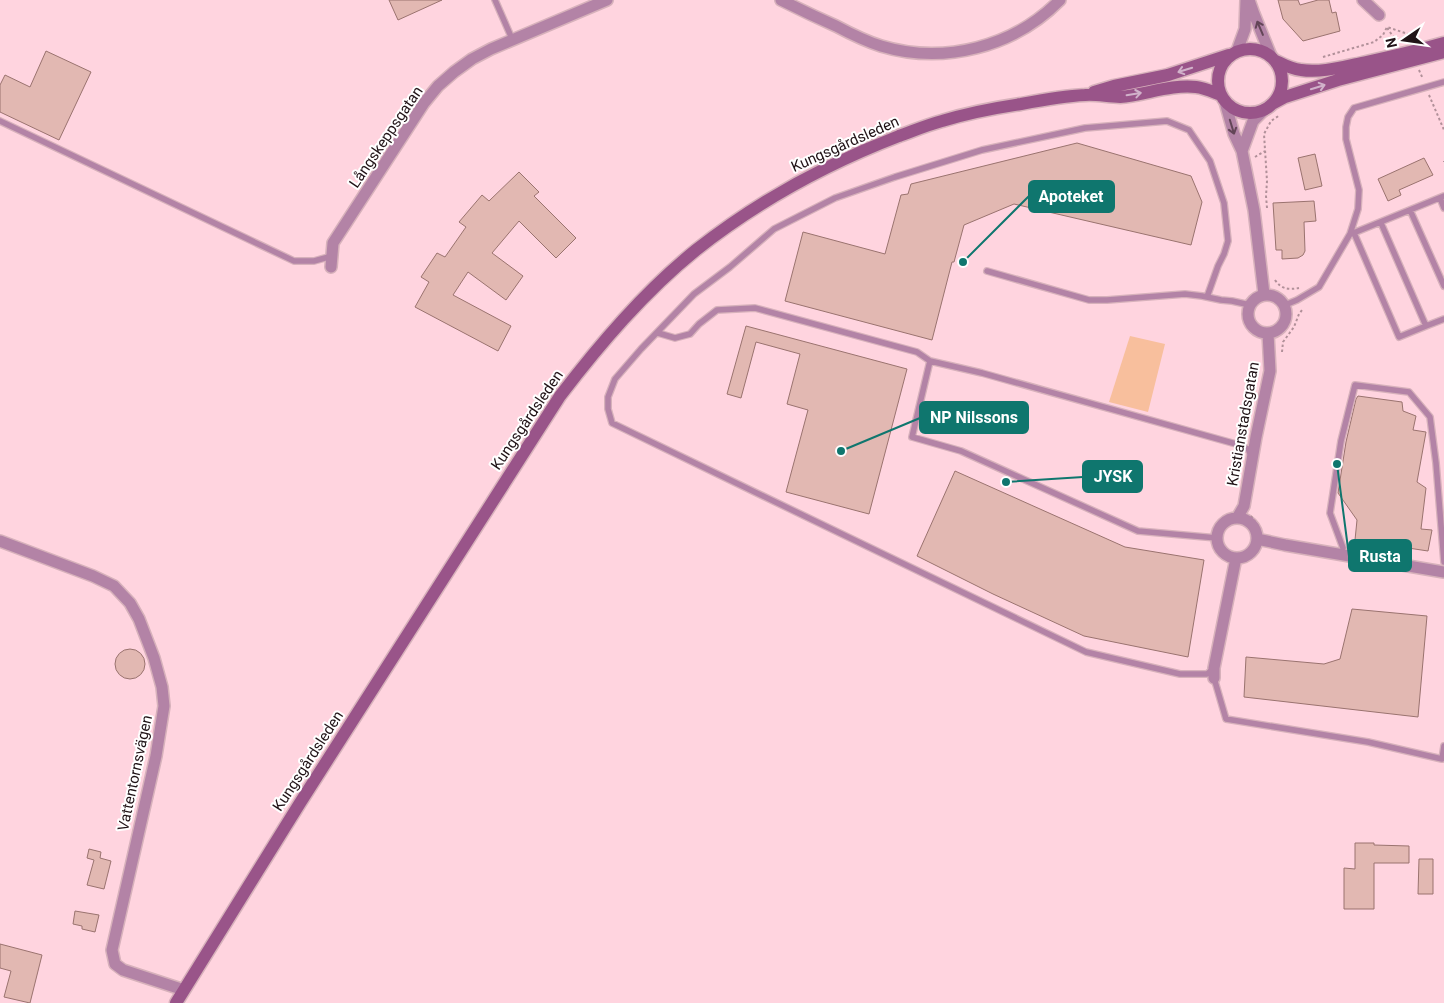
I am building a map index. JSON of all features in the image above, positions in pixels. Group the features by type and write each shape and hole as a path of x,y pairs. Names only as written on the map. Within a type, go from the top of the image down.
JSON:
{"main road":[{"name":"Kungsgårdsleden","path":"1086,95 1114,86 1168,75 1246,48 1264,51 1288,68 1314,71 1412,52 1444,43"},
{"path":"1223,99 1218,88 1218,73 1225,59 1234,52"},
{"name":"Kungsgårdsleden","path":"177,1003 300,803 560,396 592,355 651,290 695,251 741,217 791,186 837,162 880,143 940,121 983,110 1035,101 1086,95 1120,96 1165,89 1196,87 1223,99 1232,108 1240,112 1257,112 1285,97 1338,80 1444,52"},
{"path":"1269,107 1278,97 1281,88 1282,78 1280,69 1274,59"}],"street":[{"name":"Långskeppsgatan","path":"331,262 333,243 424,103 438,86 472,59 491,49 607,0"},
{"path":"781,0 864,40 881,46 935,54 972,49 1006,38 1038,19 1060,0"},
{"path":"1234,52 1245,29 1246,0"},
{"path":"1250,0 1254,14 1274,59"},
{"path":"1369,1 1379,15"},
{"path":"1223,99 1234,134 1242,151 1259,241 1264,294"},
{"path":"1242,151 1253,121 1269,107"},
{"path":"1264,294 1276,296 1285,305 1286,312 1285,322 1278,330 1268,333 1258,331 1251,324 1248,315 1250,305 1256,297 1264,294"},
{"name":"Kristianstadsgatan","path":"1237,518 1244,506 1270,371 1268,333"},
{"path":"1237,518 1254,526 1257,539 1253,551 1248,555 1236,558 1220,550 1217,538 1221,526 1231,519 1237,518"},
{"path":"1257,539 1444,572"},
{"name":"Vattentornsvägen","path":"0,541 93,576 114,586 130,603 139,619 154,658 162,686 164,706 156,756 112,950 115,964 124,970 184,990"},
{"path":"1214,673 1236,558"}],"lane":[{"path":"495,0 513,40"},
{"path":"1285,305 1320,287 1352,234 1358,209 1359,190 1346,139 1346,127 1348,117 1354,108 1444,82"},
{"path":"0,121 294,261 331,262"},
{"path":"1207,297 1228,241 1224,203 1210,161 1189,130 1168,121 1085,128 982,150 895,177 835,198 774,229 730,267 694,294 641,349 615,379 608,397 608,409 612,422 1086,652 1180,674 1214,673 1226,719 1368,742 1442,759 1444,746"},
{"path":"1352,234 1442,197 1444,208"},
{"path":"1410,210 1444,286"},
{"path":"1381,223 1426,326"},
{"path":"1352,234 1400,337 1444,319"},
{"path":"987,271 1089,300 1185,294 1250,305"},
{"path":"658,333 675,338 690,334 698,324 717,310 755,308 917,352 930,361 982,373 1236,444 1248,449 1252,460"},
{"path":"930,361 912,437 961,451 1138,531 1217,538"},
{"path":"1343,548 1330,513 1341,441 1355,385 1409,392 1430,416 1444,562"},
{"path":"1236,444 1247,444 1256,437"}],"path":[{"path":"1417,64 1444,130"},
{"path":"1267,214 1264,134 1271,120 1283,113"},
{"path":"1255,158 1265,151"},
{"path":"1263,188 1266,196"},
{"path":"1272,272 1276,282 1286,289 1299,288 1309,284 1320,287"}],"shaded area":[{"path":"1130,336 1165,344 1148,412 1109,402"}],"building":[{"path":"389,0 442,0 398,20"},
{"path":"1278,0 1298,0 1300,5 1318,0 1329,0 1332,13 1336,12 1340,31 1303,41 1283,19"},
{"path":"46,51 91,72 59,140 0,112 0,85 5,75 30,87"},
{"path":"1077,143 1191,176 1202,202 1191,245 1014,204 964,225 954,262 952,262 932,340 785,301 803,232 885,254 901,195 908,194 911,184"},
{"path":"1315,154 1322,186 1305,190 1298,158"},
{"path":"1424,158 1433,175 1399,190 1401,195 1388,201 1378,179"},
{"path":"519,172 539,192 534,196 576,238 556,258 519,221 492,253 523,276 506,300 468,272 453,295 511,326 498,351 415,307 429,282 421,277 437,253 445,257 466,227 459,222 482,195 489,201"},
{"path":"1314,201 1316,221 1304,222 1305,251 1303,255 1298,258 1282,259 1282,250 1276,250 1273,203"},
{"path":"746,326 907,369 869,514 786,492 808,410 787,404 800,354 756,342 741,398 727,394"},
{"path":"1358,396 1402,402 1403,411 1416,416 1413,430 1426,432 1417,482 1426,488 1421,529 1432,530 1428,551 1355,540 1357,520 1338,493 1346,442"},
{"path":"955,471 1125,547 1204,560 1188,657 1084,636 917,556"},
{"path":"1352,609 1427,616 1418,717 1244,697 1246,657 1324,664 1340,659"},
{"path":"130,649 136,650 144,658 144,670 136,678 130,679 124,678 116,670 115,664 116,658 124,650"},
{"path":"1355,843 1409,846 1409,863 1374,863 1374,909 1344,909 1344,868 1355,869"},
{"path":"89,849 101,852 100,858 111,861 104,889 87,885 94,860 87,858"},
{"path":"1419,859 1433,859 1433,894 1418,894"},
{"path":"75,911 99,915 95,932 82,929 82,926 73,924"},
{"path":"0,944 42,955 30,1003 4,997 11,971 0,968"}],"place":[{"name":"Apoteket","path":"963,262"},
{"name":"NP Nilssons","path":"841,451"},
{"name":"Rusta","path":"1337,464"},
{"name":"JYSK","path":"1006,482"}]}
